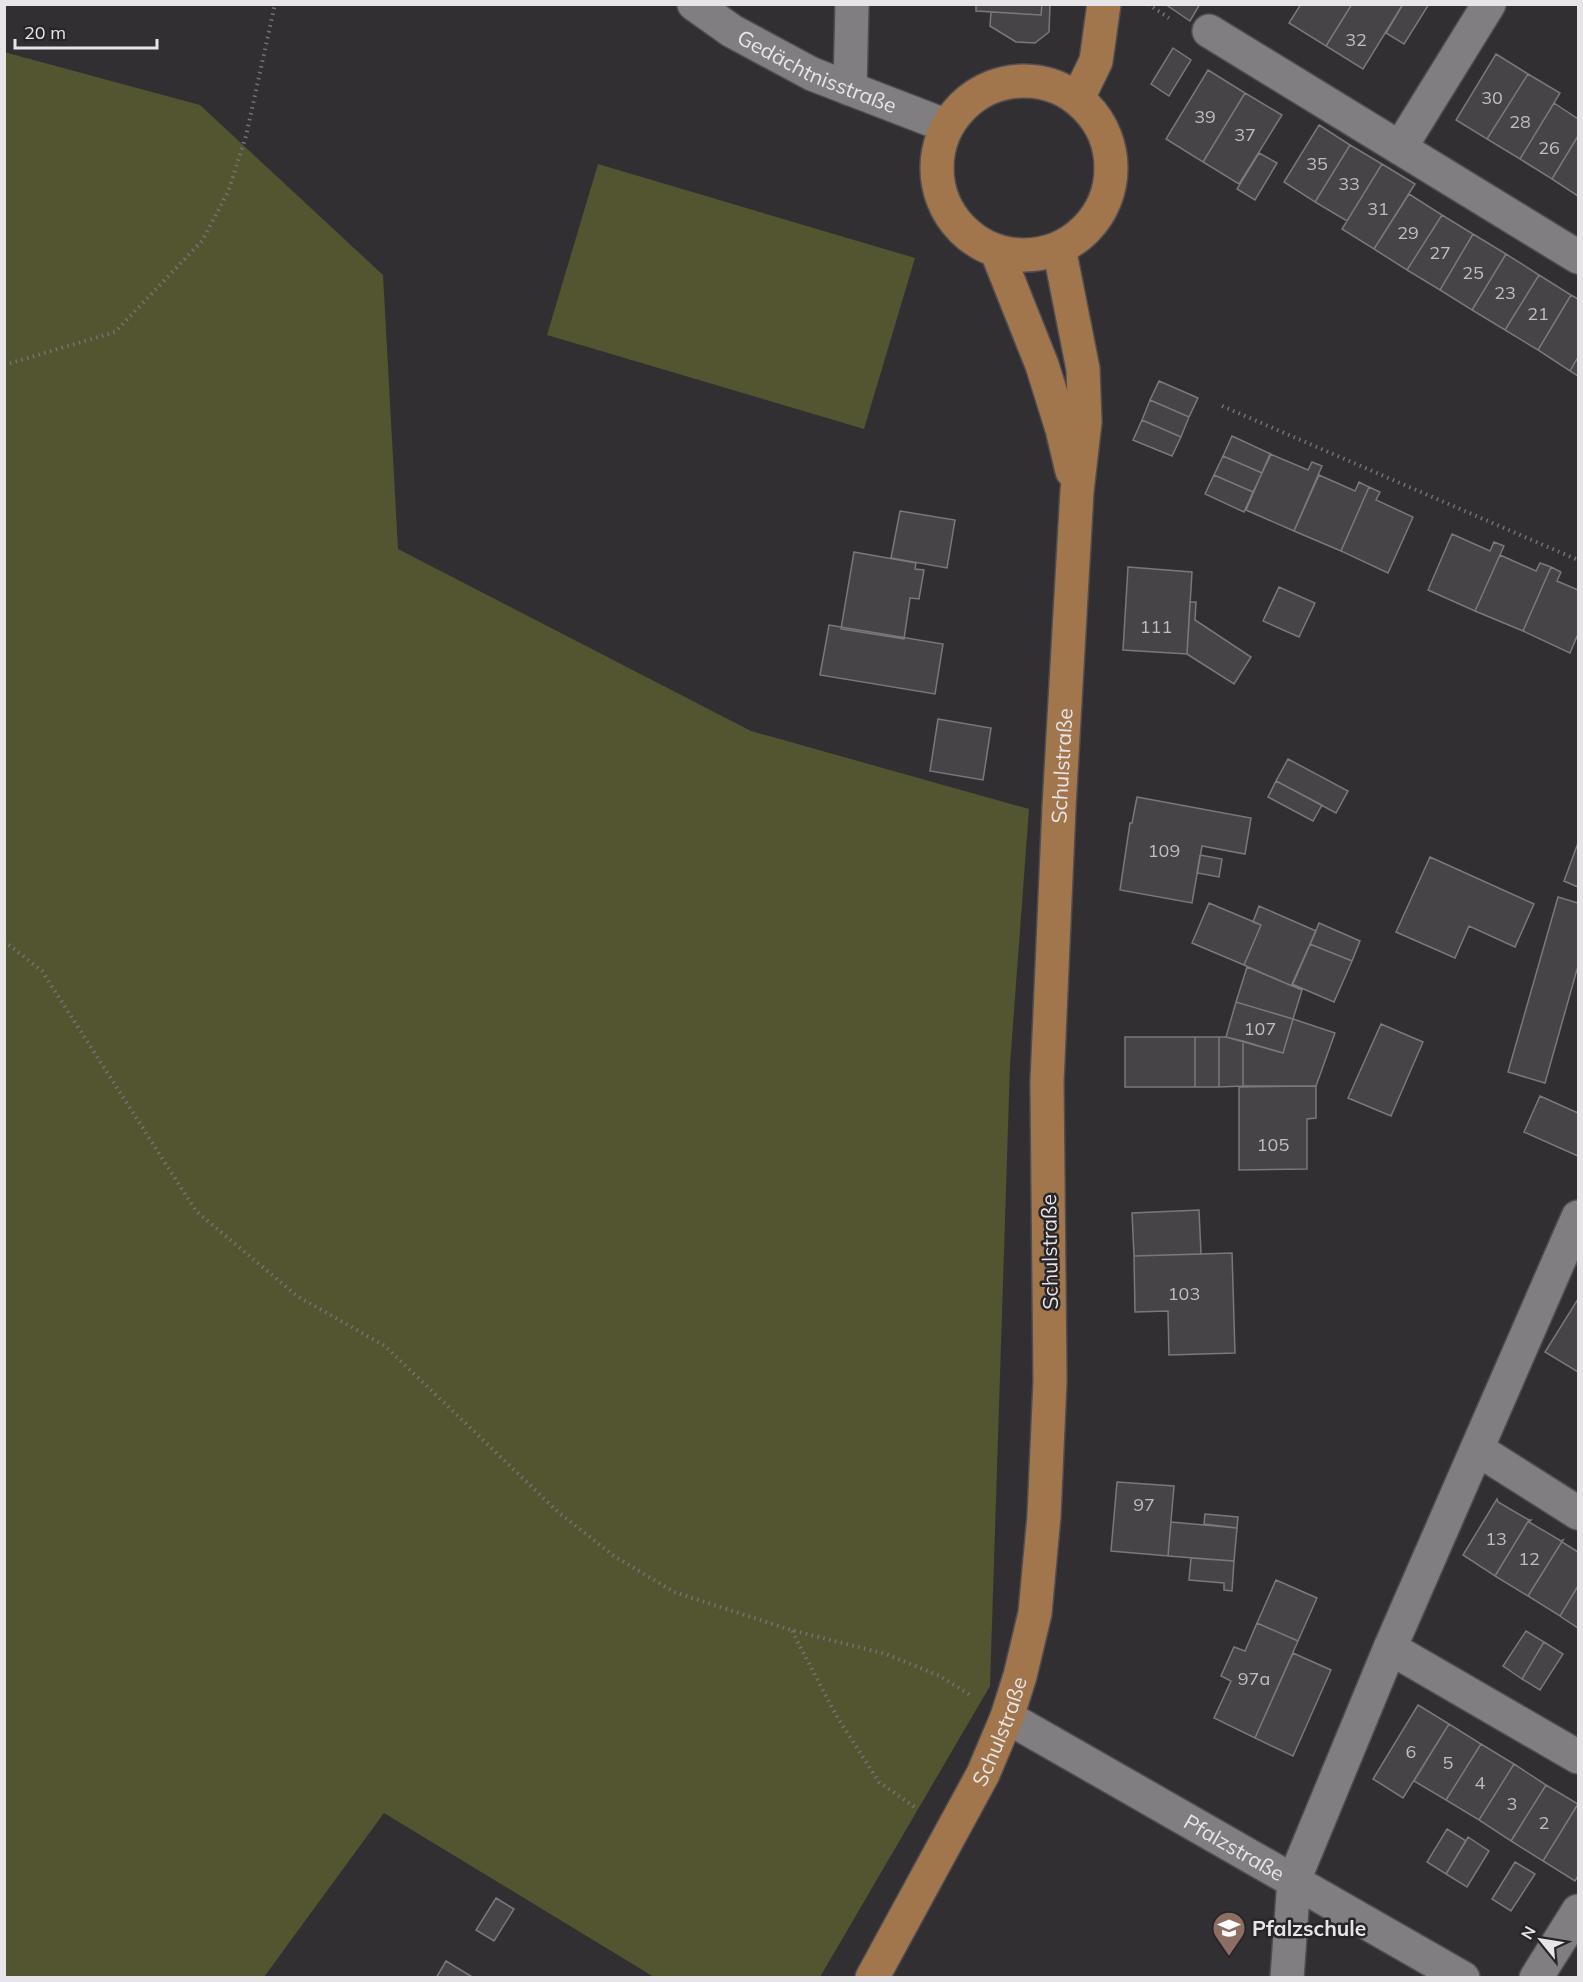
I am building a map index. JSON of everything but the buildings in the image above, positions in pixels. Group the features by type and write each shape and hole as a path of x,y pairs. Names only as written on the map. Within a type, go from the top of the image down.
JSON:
{"main road":[{"path":"1078,98 1096,61 1104,4"},
{"path":"1017,80 1039,81 1059,87 1078,98 1096,117 1107,140 1112,165 1109,192 1098,215 1080,234 1059,248 1039,254 1017,255 997,252 970,237 949,214 938,186 938,155 947,126 960,108 976,94 996,85 1017,80"},
{"name":"Schulstraße","path":"872,1977 983,1774 1007,1717 1020,1676 1035,1613 1044,1516 1050,1381 1047,1082 1059,807 1077,491 1085,422 1083,369 1059,248"},
{"name":"Schulstraße","path":"997,252 1042,365 1062,429 1077,491"}],"street":[{"name":"Gedächtnisstraße","path":"694,4 732,31 812,74 947,126"},
{"path":"850,89 852,4"},
{"path":"1400,148 1489,4"},
{"path":"1209,31 1578,257"},
{"path":"1287,1977 1294,1880 1390,1648 1477,1449 1572,1250 1578,1217"},
{"path":"1477,1449 1578,1513"},
{"path":"1390,1648 1578,1757"},
{"name":"Pfalzstraße","path":"1007,1717 1463,1977"},
{"path":"1536,1977 1578,1911"}],"path":[{"path":"4,365 115,332 202,241 228,192 246,136 275,4"},
{"path":"1148,4 1161,12"},
{"path":"1221,406 1578,560"},
{"path":"4,941 42,971 196,1211 297,1296 385,1346 558,1512 614,1556 674,1592 791,1630 886,1654 940,1676 1007,1717"},
{"path":"791,1630 836,1715 879,1782 952,1833"}],"green space":[{"path":"4,52 200,105 383,275 398,549 751,731 1029,809 1010,1065 990,1686 820,1977 654,1977 384,1813 264,1977 5,1977"},
{"path":"598,164 915,258 864,429 547,335"}],"place":[{"name":"Pfalzschule","path":"1229,1957"}]}
